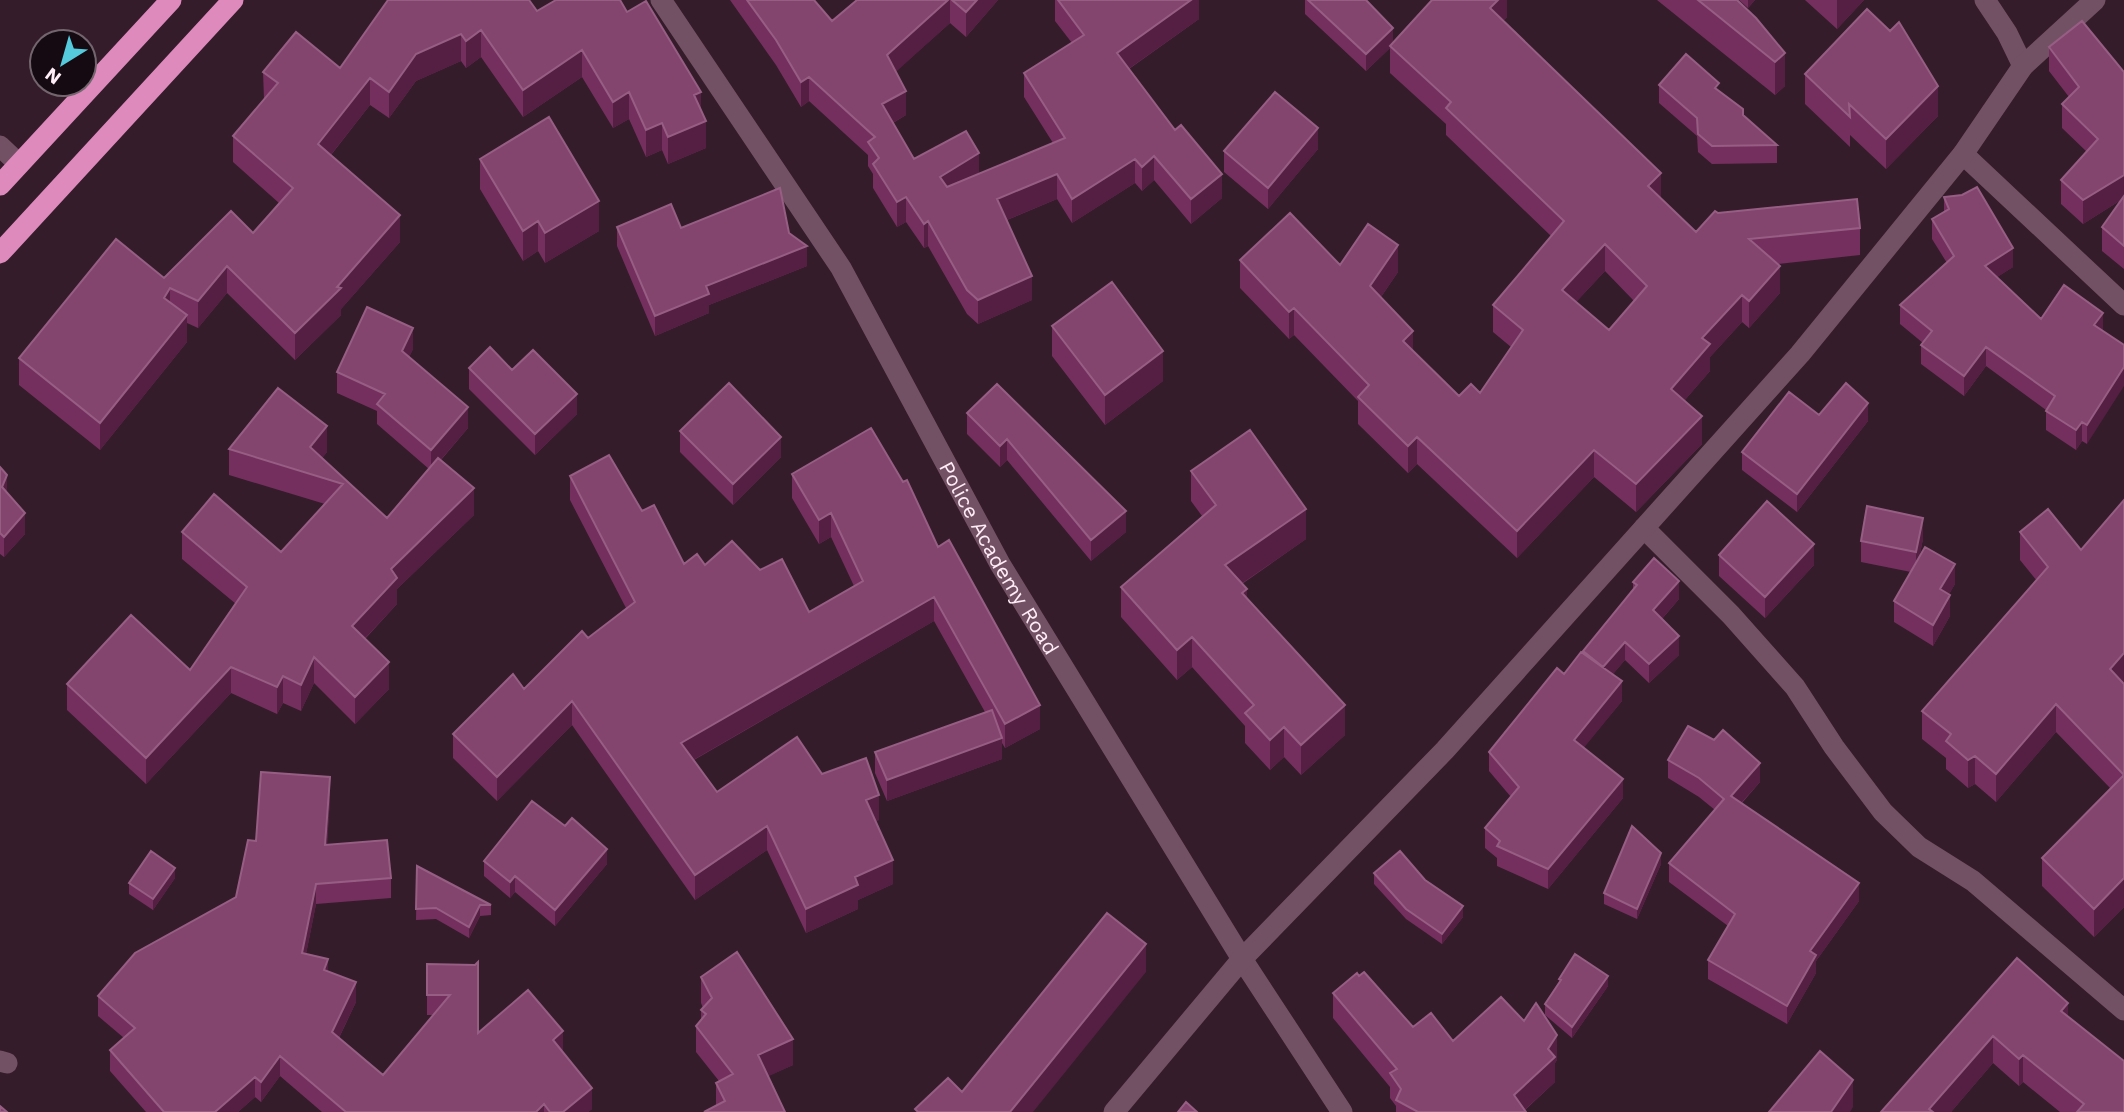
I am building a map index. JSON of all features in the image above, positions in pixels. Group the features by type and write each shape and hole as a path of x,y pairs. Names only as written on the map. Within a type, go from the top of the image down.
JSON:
{"highway":[{"path":"0,185 171,0"},
{"path":"0,253 233,0"}],"street":[{"name":"Police Academy Road","path":"661,0 841,268 1000,564 1242,959 1342,1112"},
{"path":"1985,0 2007,33 2023,66"},
{"path":"1114,1112 1242,959 1445,750 1800,354 1963,154 2023,66 2095,0"},
{"path":"0,146 19,164"},
{"path":"1963,154 2124,304"},
{"path":"1644,528 1731,615 1796,687 1834,747 1884,812 1910,839 1973,881 2124,1010"}],"building":[{"path":"388,0 529,0 537,11 556,0 620,0 627,12 646,1 701,92 694,95 706,121 668,137 662,123 646,130 629,92 613,102 582,50 523,90 481,30 466,41 461,34 416,54 389,92 370,78 318,144 400,215 337,287 341,288 295,333 227,266 198,301 170,288 164,298 187,315 100,423 19,358 116,239 164,278 231,211 253,233 293,188 233,136 278,83 263,72 296,32 340,68"},
{"path":"747,0 814,0 832,21 857,0 948,0 887,55 906,91 882,104 914,159 966,131 979,153 940,177 947,187 1065,138 1024,73 1084,35 1058,0 1191,0 1117,53 1175,130 1181,125 1222,174 1191,199 1154,156 1142,167 1135,159 1072,199 1057,174 997,199 1032,276 978,300 967,290 928,221 924,224 906,197 897,202 873,164 879,158 868,142 875,137 809,77 801,82 776,40"},
{"path":"952,0 977,0 966,12"},
{"path":"1308,0 1366,0 1393,28 1366,54"},
{"path":"1432,0 1498,0 1490,8 1661,173 1648,186 1696,232 1715,211 1718,213 1857,199 1860,228 1749,239 1780,266 1749,301 1742,295 1702,338 1710,344 1671,389 1702,416 1636,484 1594,450 1517,531 1417,437 1408,446 1358,397 1369,385 1294,308 1289,312 1240,260 1290,213 1340,265 1368,224 1398,245 1370,286 1413,331 1403,341 1459,396 1471,384 1480,393 1523,330 1493,305 1564,221 1446,108 1451,102 1390,46","holes":["1605,244 1647,286 1609,330 1562,290"]},
{"path":"1698,0 1737,0 1785,53 1775,62"},
{"path":"1867,9 1890,31 1899,22 1938,86 1886,139 1849,104 1850,117 1805,74"},
{"path":"2082,21 2124,72 2124,175 2083,200 2061,180 2098,139 2062,104 2079,87 2049,47"},
{"path":"1686,54 1719,83 1715,88 1743,109 1743,115 1777,145 1712,146 1698,134 1697,118 1659,85"},
{"path":"1275,92 1318,128 1268,188 1224,151"},
{"path":"549,117 599,201 545,233 538,221 523,231 480,159"},
{"path":"1977,187 2013,248 1985,266 2041,319 2064,285 2103,313 2094,325 2124,345 2124,367 2087,425 2082,422 2076,430 2046,411 2055,396 1986,347 1964,376 1921,345 1932,331 1900,305 1954,256 1932,219 1949,209 1944,197 1962,195"},
{"path":"780,188 789,233 807,246 706,286 709,294 655,316 617,227 671,204 681,228"},
{"path":"2124,196 2124,246 2102,227"},
{"path":"1112,282 1163,351 1105,395 1052,326"},
{"path":"367,307 413,328 402,351 468,407 431,450 377,404 385,394 337,372"},
{"path":"490,347 512,370 533,350 577,394 535,434 469,368"},
{"path":"729,383 781,437 733,484 680,431"},
{"path":"1846,383 1868,403 1797,494 1742,452 1789,392 1819,415"},
{"path":"997,384 1126,511 1091,540 1007,439 1000,446 967,413"},
{"path":"278,388 327,426 310,447 387,518 438,458 474,488 391,569 397,578 352,626 389,662 355,697 314,657 301,685 283,676 277,687 231,667 146,758 67,684 131,615 190,670 247,587 182,532 214,494 281,552 343,484 229,449"},
{"path":"871,428 903,482 907,480 938,547 949,540 1040,705 1005,724 934,597 681,743 717,792 797,737 822,774 866,758 879,795 866,800 893,860 855,877 858,885 806,909 767,826 695,875 572,701 497,777 453,734 513,674 524,689 582,631 588,638 635,602 570,476 609,455 642,511 654,505 684,564 697,554 705,565 732,541 760,570 782,559 809,612 863,581 831,513 819,520 792,474"},
{"path":"1250,430 1306,509 1225,565 1247,589 1242,593 1345,705 1301,745 1284,727 1270,740 1245,713 1254,705 1192,637 1177,650 1121,587 1216,505 1191,471"},
{"path":"0,467 7,475 2,487 25,513 4,537 0,533"},
{"path":"2124,500 2124,653 2110,669 2124,684 2124,775 2056,704 1996,774 1975,756 1968,760 1946,741 1951,734 1922,711 2048,567 2020,532 2048,509 2081,550"},
{"path":"1767,501 1814,544 1765,597 1719,555"},
{"path":"1867,506 1923,518 1916,552 1861,541"},
{"path":"1925,547 1955,564 1940,589 1950,595 1933,625 1894,601"},
{"path":"1654,558 1679,581 1653,610 1679,636 1649,664 1625,642 1603,667 1583,651 1637,585 1633,582"},
{"path":"1581,652 1622,681 1574,740 1623,779 1548,869 1497,846 1500,841 1485,828 1519,787 1489,752 1557,668 1564,674"},
{"path":"992,710 1002,738 887,780 875,752"},
{"path":"1688,726 1714,740 1723,730 1760,763 1731,796 1859,883 1810,951 1816,955 1787,1006 1708,960 1735,914 1669,863 1724,799 1699,778 1668,760"},
{"path":"261,772 330,777 325,845 387,840 391,878 316,884 302,953 328,959 324,970 356,982 332,1032 383,1075 450,995 427,995 427,964 475,965 478,962 478,1033 528,990 563,1031 553,1040 592,1088 563,1112 550,1112 544,1104 536,1112 346,1112 280,1056 261,1082 255,1077 215,1112 164,1112 110,1050 135,1028 98,996 135,953 236,897 248,840 256,841"},
{"path":"2124,775 2124,878 2094,909 2042,858"},
{"path":"532,801 565,826 572,818 607,849 555,910 515,876 510,882 484,861"},
{"path":"1632,826 1661,853 1637,909 1604,893"},
{"path":"151,851 175,868 153,899 129,883"},
{"path":"1400,851 1425,880 1463,906 1442,934 1406,909 1374,873"},
{"path":"417,866 491,905 480,905 469,927 436,908 416,909"},
{"path":"1107,913 1146,944 1010,1112 918,1112 915,1109 948,1078 962,1092"},
{"path":"737,952 793,1039 758,1055 785,1112 704,1112 725,1101 716,1083 733,1074 696,1026 706,1014 701,1010 712,998 701,977"},
{"path":"1575,954 1608,976 1572,1027 1545,1004"},
{"path":"2017,958 2068,1003 2061,1011 2124,1061 2124,1112 2077,1112 2084,1104 2023,1055 2019,1059 1993,1036 1929,1109 1933,1112 1881,1112"},
{"path":"1364,972 1413,1027 1431,1013 1453,1041 1501,997 1524,1021 1536,1003 1557,1035 1548,1049 1555,1057 1514,1095 1526,1112 1418,1112 1396,1100 1401,1089 1390,1073 1397,1069 1333,993 1357,973 1359,976"},
{"path":"1820,1051 1853,1080 1831,1112 1769,1112"},
{"path":"1186,1102 1197,1112 1178,1112"}]}
